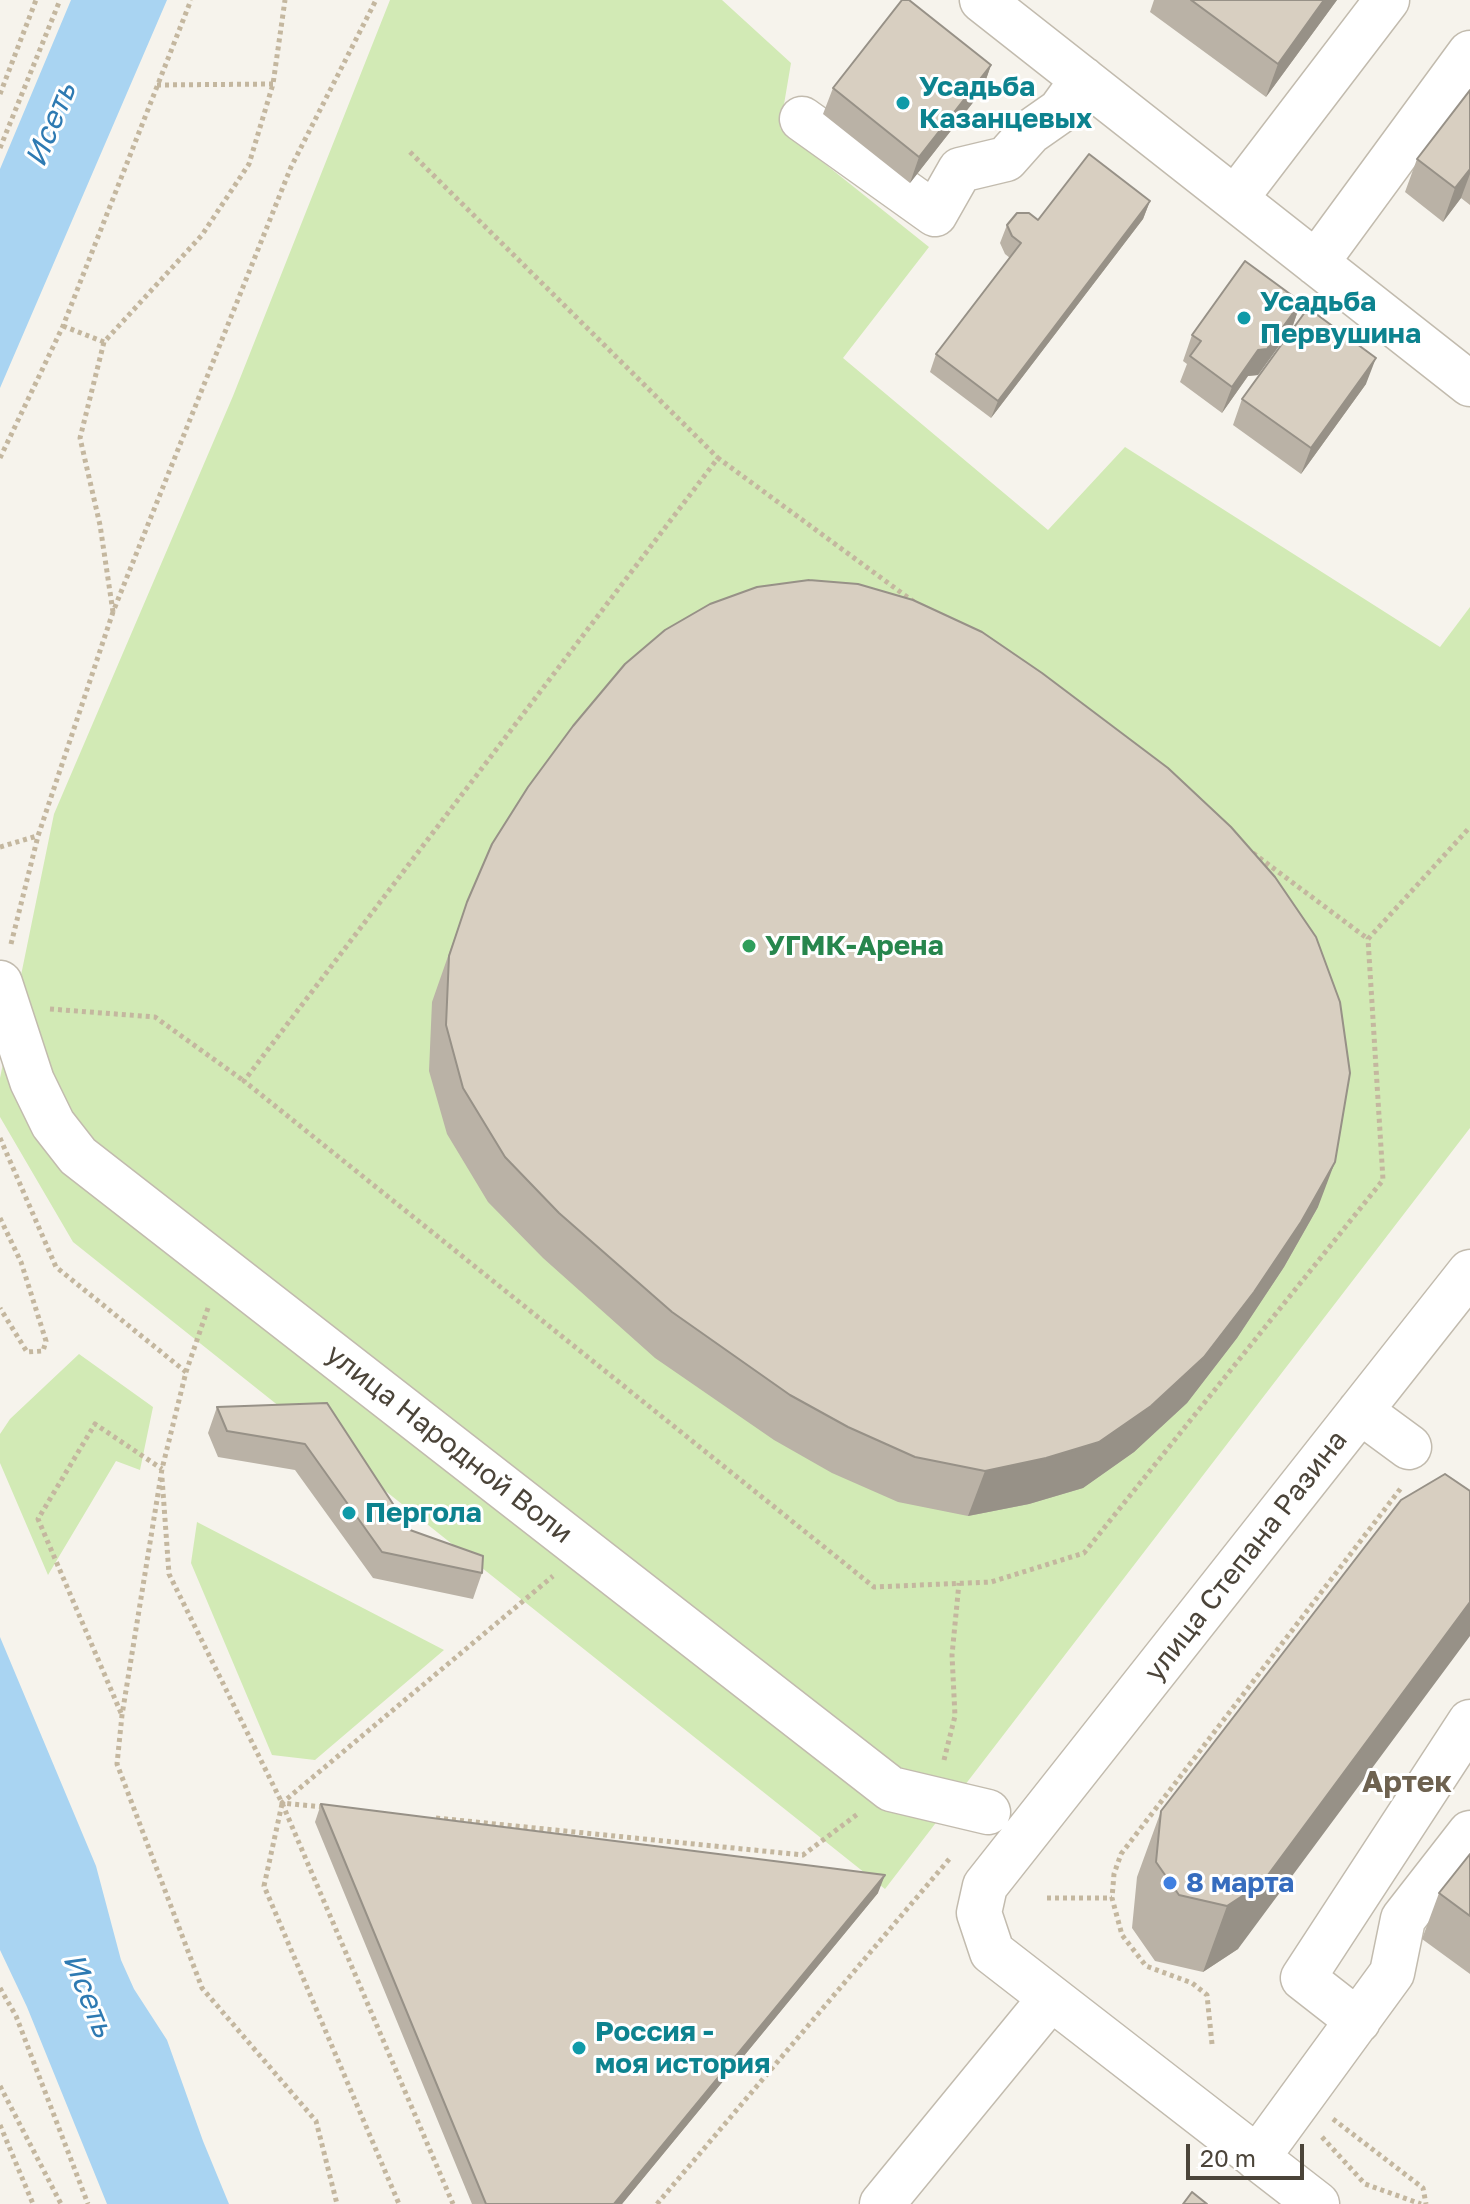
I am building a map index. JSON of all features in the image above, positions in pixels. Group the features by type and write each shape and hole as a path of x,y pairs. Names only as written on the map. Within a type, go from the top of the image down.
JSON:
{"street":[{"path":"982,0 1470,384"},
{"path":"1235,199 1387,0"},
{"path":"1316,263 1470,53"},
{"path":"802,119 935,214 960,170 1006,159 1030,132 1060,111 1083,79"},
{"name":"улица Народной Воли","path":"0,983 32,1081 53,1124 78,1156 891,1789 988,1812"},
{"name":"улица Степана Разина","path":"1050,1999 992,1952 979,1913 985,1886 1470,1272"},
{"path":"1360,1411 1400,1472"},
{"path":"1358,2021 1303,1978 1470,1722"},
{"path":"1257,2158 1392,1973 1403,1919 1470,1833"},
{"path":"882,2204 1050,1999 1317,2204"}],"path":[{"path":"0,94 37,0"},
{"path":"0,148 60,0"},
{"path":"0,458 63,326 191,0"},
{"path":"113,612 100,525 80,438 104,342 202,235 249,164 273,84 285,0"},
{"path":"0,983 38,836 113,612 291,167 376,0"},
{"path":"157,85 273,84"},
{"path":"410,152 718,458 922,609"},
{"path":"63,326 104,342"},
{"path":"244,1081 718,458"},
{"path":"41,1009 155,1017 244,1081 874,1587 991,1582 1084,1553 1383,1180 1368,939 1470,827"},
{"path":"0,847 38,836"},
{"path":"1241,844 1368,939"},
{"path":"0,1138 56,1267 186,1372"},
{"path":"0,1153 3,1146"},
{"path":"0,1218 21,1262 46,1341 43,1351 27,1352 0,1308"},
{"path":"222,1267 186,1372 162,1469 122,1715 117,1764 202,1988 316,2121 337,2204"},
{"path":"122,1715 38,1519 95,1424 162,1469"},
{"path":"162,1469 169,1574 282,1803 453,2204"},
{"path":"1212,2044 1207,1995 1192,1983 1146,1966 1122,1935 1112,1898 1114,1874 1121,1854 1400,1472 1413,1497"},
{"path":"399,2204 264,1886 282,1803 585,1550"},
{"path":"955,1716 952,1655 959,1583"},
{"path":"424,1817 803,1855 891,1789"},
{"path":"282,1803 330,1808"},
{"path":"657,2204 988,1812"},
{"path":"1047,1898 1112,1898"},
{"path":"0,1988 16,2016 88,2204"},
{"path":"0,2086 61,2204"},
{"path":"1295,2107 1328,2116 1423,2188 1423,2204 1365,2184 1295,2107"},
{"path":"0,2125 33,2204"}],"green space":[{"name":"УГМК-Арена","path":"390,0 722,0 791,63 780,128 929,247 843,358 1048,530 1125,447 1440,647 1470,607 1470,1128 885,1889 73,1242 0,1117 0,1078 54,814 233,396"},
{"path":"79,1354 153,1407 140,1470 116,1461 48,1575 0,1463 0,1434 10,1419"},
{"path":"197,1522 444,1650 315,1760 272,1755 191,1563"}],"water":[{"name":"Исеть","path":"71,0 167,0 0,388 0,169"},
{"name":"Исеть","path":"0,1637 96,1866 121,1960 134,1989 167,2040 229,2204 107,2204 27,2007 0,1950"}],"building":[{"name":"Усадьба Казанцевых","path":"902,0 909,0 991,65 919,157 833,88"},
{"path":"1191,0 1324,0 1278,64"},
{"path":"1470,90 1470,169 1455,188 1417,159"},
{"path":"1089,154 1150,201 998,401 936,354 1021,243 1012,236 1007,225 1017,213 1029,213 1038,220"},
{"path":"1245,261 1301,302 1267,349 1258,350 1232,387 1190,356 1201,341 1192,335"},
{"path":"1308,308 1376,358 1311,448 1242,399"},
{"path":"809,580 858,584 913,600 982,632 1168,768 1231,827 1275,877 1316,937 1340,1002 1350,1073 1335,1162 1301,1222 1254,1292 1204,1357 1151,1406 1099,1442 1046,1458 985,1471 915,1457 848,1427 790,1395 672,1312 559,1213 505,1157 463,1088 446,1025 449,956 467,902 492,844 528,787 573,726 625,664 665,630 710,604 757,587"},
{"path":"327,1403 410,1530 483,1556 482,1573 382,1552 305,1444 227,1431 217,1407"},
{"path":"1445,1474 1470,1491 1470,1602 1262,1883 1227,1906 1179,1895 1156,1862 1161,1811 1401,1500"},
{"name":"Россия - моя история","path":"321,1804 885,1875 614,2204 486,2204"},
{"path":"1470,1854 1470,1916 1439,1893"},
{"path":"1192,2192 1207,2204 1183,2204"}],"place":[{"name":"Усадьба Казанцевых","path":"903,103"},
{"name":"Усадьба Первушина","path":"1244,318"},
{"name":"УГМК-Арена","path":"749,946"},
{"name":"Пергола","path":"349,1513"},
{"name":"8 марта","path":"1170,1883"},
{"name":"Россия - моя история","path":"579,2048"}],"district":[{"name":"Артек","path":"1407,1782"}]}
